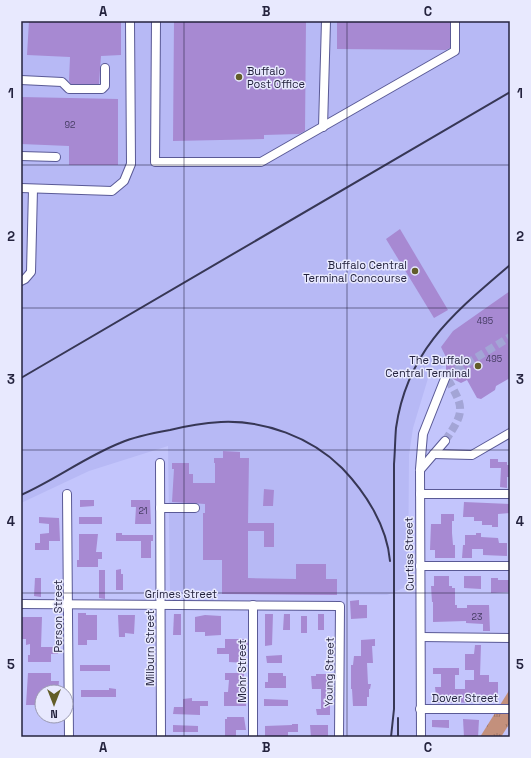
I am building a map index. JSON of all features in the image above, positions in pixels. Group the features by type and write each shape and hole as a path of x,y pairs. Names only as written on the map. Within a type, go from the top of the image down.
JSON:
{"street":[{"path":"21,188 112,191 124,181 131,164 130,21"},
{"path":"156,21 155,162 261,162 455,51 455,21"},
{"path":"323,127 326,21"},
{"path":"21,80 62,82 69,89 102,89 105,86 105,68"},
{"path":"21,156 56,157"},
{"path":"21,281 25,279 30,272 33,189"},
{"name":"Curtiss Street","path":"421,737 420,470 423,434 446,376"},
{"path":"434,454 472,455 510,433"},
{"path":"420,470 445,441"},
{"name":"Milburn Street","path":"160,463 161,737"},
{"name":"Person Street","path":"67,494 69,737"},
{"path":"420,494 510,494"},
{"path":"160,508 195,508"},
{"path":"420,566 510,566"},
{"name":"Grimes Street","path":"21,604 340,606"},
{"name":"Mohr Street","path":"253,605 254,737"},
{"name":"Young Street","path":"339,737 340,606"},
{"path":"421,637 510,638"},
{"name":"Dover Street","path":"420,709 510,709"}],"shaded area":[{"path":"21,21 510,21 510,330 429,375 413,428 409,455 408,586 387,595 170,593 168,446 89,471 21,503"}],"green space":[{"path":"510,689 510,723 501,737 480,737"}],"building":[{"path":"29,21 121,21 121,55 101,56 99,84 71,84 69,81 70,57 27,55"},
{"name":"Buffalo Post Office","path":"174,21 306,21 305,131 299,134 264,135 264,139 173,141"},
{"path":"337,21 450,21 450,48 446,50 337,49"},
{"path":"21,97 118,99 118,165 69,165 69,146 21,144"},
{"name":"Buffalo Central Terminal Concourse","path":"400,229 448,310 434,318 386,239"},
{"name":"The Buffalo Central Terminal","path":"510,291 510,378 496,386 495,390 481,399 477,398 467,380 461,383 451,378 451,373 446,371 446,357 441,347 453,331"},
{"path":"223,451 240,452 240,458 249,458 248,523 274,523 274,547 264,547 264,531 248,531 248,578 296,579 296,564 326,564 326,579 337,579 337,595 222,594 222,560 203,560 203,513 205,513 205,504 172,502 174,469 172,469 172,463 189,463 189,474 193,474 193,483 215,483 214,458 223,458"},
{"path":"490,459 498,459 498,462 507,462 507,465 510,465 510,477 507,477 507,488 500,487 501,468 490,468"},
{"path":"264,489 274,490 273,506 263,506"},
{"path":"80,500 94,500 94,506 80,507"},
{"path":"131,500 150,500 151,524 135,524 136,507 131,507"},
{"path":"464,502 510,504 510,513 498,514 498,527 492,527 492,525 482,525 482,521 474,521 474,517 463,517"},
{"path":"441,514 454,514 454,521 452,521 452,533 453,545 455,545 455,558 435,558 435,550 430,550 431,524 441,524"},
{"path":"39,517 59,518 60,541 49,541 49,550 35,550 35,543 40,543 40,534 49,533 49,524 39,523"},
{"path":"79,517 102,517 102,524 79,524"},
{"path":"116,533 122,533 122,535 153,535 153,541 151,541 151,558 141,558 141,541 116,541"},
{"path":"476,533 481,533 481,537 498,538 499,543 507,543 507,556 483,555 483,549 472,549 472,558 462,558 463,545 465,545 465,535 476,535"},
{"path":"79,534 98,534 96,552 102,552 102,559 98,559 98,567 77,567 77,560 79,560"},
{"path":"121,569 121,574 123,574 123,590 116,590 116,570"},
{"path":"99,570 105,570 105,599 99,598"},
{"path":"434,576 449,576 449,586 455,588 455,605 457,605 457,608 467,608 467,605 489,605 490,631 483,631 483,624 466,623 466,621 433,622 431,586 434,586"},
{"path":"464,576 481,576 481,589 464,588"},
{"path":"35,578 41,578 41,597 34,596"},
{"path":"491,578 498,578 498,580 510,580 510,592 491,593"},
{"path":"359,600 359,605 367,605 367,618 351,619 350,601"},
{"path":"78,613 97,615 97,640 87,640 87,645 78,645"},
{"path":"174,614 181,614 181,635 173,635"},
{"path":"265,614 273,614 272,645 265,646"},
{"path":"284,614 290,614 290,630 283,630"},
{"path":"318,614 324,614 324,630 318,630"},
{"path":"118,615 135,615 134,634 125,633 125,637 119,637"},
{"path":"205,615 221,616 221,635 205,636 205,632 195,632 195,617"},
{"path":"301,616 307,616 307,633 301,633"},
{"path":"21,617 42,617 41,647 59,647 58,654 51,654 51,662 28,662 28,655 30,655 30,644 26,645 26,639 21,639"},
{"path":"225,639 247,639 248,645 245,645 245,663 229,662 229,654 217,654 217,648 225,648"},
{"path":"375,639 375,646 372,646 373,663 367,663 368,684 371,684 369,689 369,697 367,697 367,706 353,706 351,665 353,665 354,656 361,656 361,640"},
{"path":"475,645 481,645 480,675 489,675 489,682 498,682 498,702 433,703 433,696 436,696 435,687 441,687 441,674 433,674 433,668 459,668 459,675 455,675 455,689 465,689 465,680 474,680 474,670 465,670 465,654 474,654"},
{"path":"282,655 282,663 267,663 266,656"},
{"path":"80,665 110,665 110,671 80,671"},
{"path":"28,673 51,673 51,681 59,681 59,684 34,684 34,705 26,705"},
{"path":"225,673 244,673 244,700 246,700 246,706 224,706 224,692 228,692 229,680 225,680"},
{"path":"268,673 283,673 283,676 286,676 286,688 265,688 265,682 268,682"},
{"path":"316,674 330,674 330,715 317,715 316,709 321,709 321,689 312,689 311,676 316,676"},
{"path":"109,688 116,689 116,697 81,697 81,690 109,690"},
{"path":"192,698 192,701 208,701 208,706 200,706 200,715 173,714 174,707 183,707 183,699"},
{"path":"264,699 288,700 288,706 264,706"},
{"path":"227,717 244,717 246,730 236,730 236,737 225,737 225,719 227,719"},
{"path":"463,719 479,720 478,737 464,737"},
{"path":"432,720 449,720 449,728 432,727"},
{"path":"298,724 298,732 288,732 288,737 265,737 265,726"},
{"path":"173,725 198,726 198,732 173,732"},
{"path":"310,725 328,725 328,737 311,737"}],"tunnel":[{"path":"445,441 457,422 460,409 459,402 446,376 510,337"}],"railway":[{"path":"21,378 510,92"},
{"path":"391,737 394,709 394,464 396,428 402,401 411,376 422,355 436,335 452,317 510,265"},
{"path":"21,495 46,483 95,455 132,438 208,423 237,422 254,424 301,439 316,447 342,468 359,488 374,511 385,535 390,561"},
{"path":"398,718 398,737"}],"place":[{"name":"Buffalo Post Office","path":"239,77"},
{"name":"Buffalo Central Terminal Concourse","path":"415,271"},
{"name":"The Buffalo Central Terminal","path":"478,366"}]}
